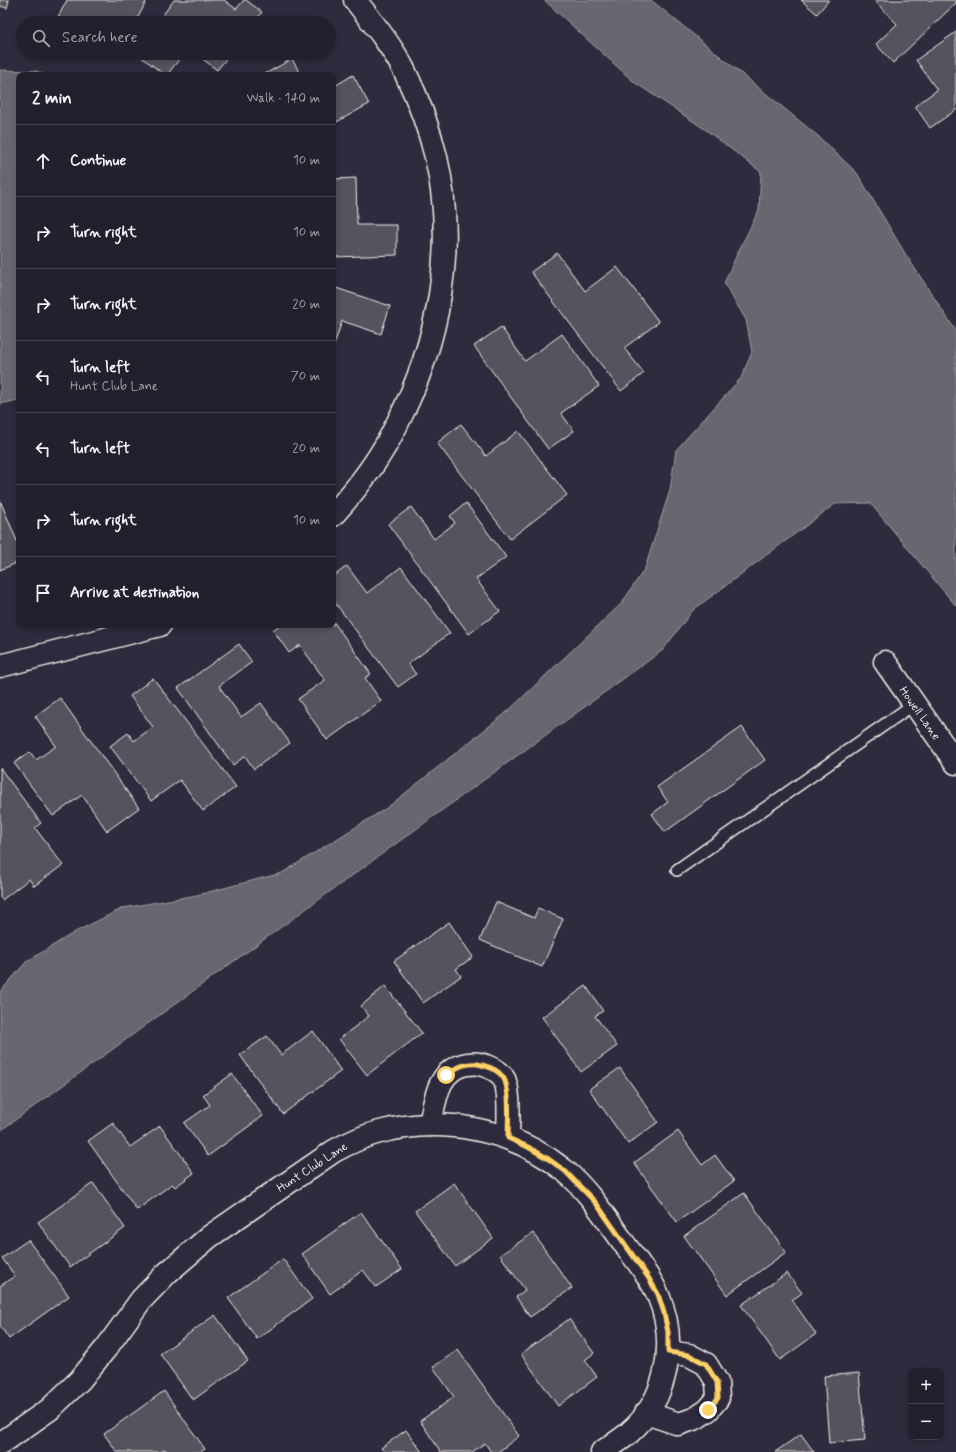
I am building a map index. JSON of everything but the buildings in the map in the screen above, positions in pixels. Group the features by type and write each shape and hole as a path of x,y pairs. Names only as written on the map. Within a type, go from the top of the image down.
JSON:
{"street":[{"path":"336,512 352,493 385,448 411,398 430,345 441,290 445,249 443,203 436,157 423,113 404,71 380,31 355,0"},
{"path":"0,666 148,628"},
{"name":"Howell Lane","path":"885,662 956,763"},
{"path":"430,1125 437,1092 446,1075 459,1066 476,1063 491,1067 503,1078 508,1093 508,1138"},
{"name":"Hunt Club Lane","path":"0,1444 50,1409 80,1380 141,1300 167,1273 209,1237 334,1151 354,1141 396,1128 430,1125 466,1127 508,1138 528,1147 565,1171 596,1203 648,1277 658,1294 668,1332 667,1365 662,1384 654,1402 629,1433 602,1452"},
{"path":"646,1413 679,1424 696,1418 708,1410 718,1398 717,1382 706,1364 689,1355 668,1352"}],"lane":[{"path":"677,870 914,704"}],"shaded area":[{"path":"544,0 651,0 818,136 857,173 906,255 956,331 956,606 870,503 835,504 693,610 663,650 0,1131 0,992 26,962 75,932 123,908 197,895 282,873 388,807 507,712 622,603 645,568 670,490 676,450 741,378 752,352 746,320 724,283 759,210 761,172 706,130 634,82"},
{"path":"0,70 36,71 38,72 16,72 16,401 0,404"}],"route":[{"path":"446,1075 459,1066 476,1063 491,1067 503,1078 508,1093 508,1138 528,1147 565,1171 596,1203 648,1277 658,1294 668,1332 668,1352 689,1355 706,1364 717,1382 718,1398 708,1410"}]}
